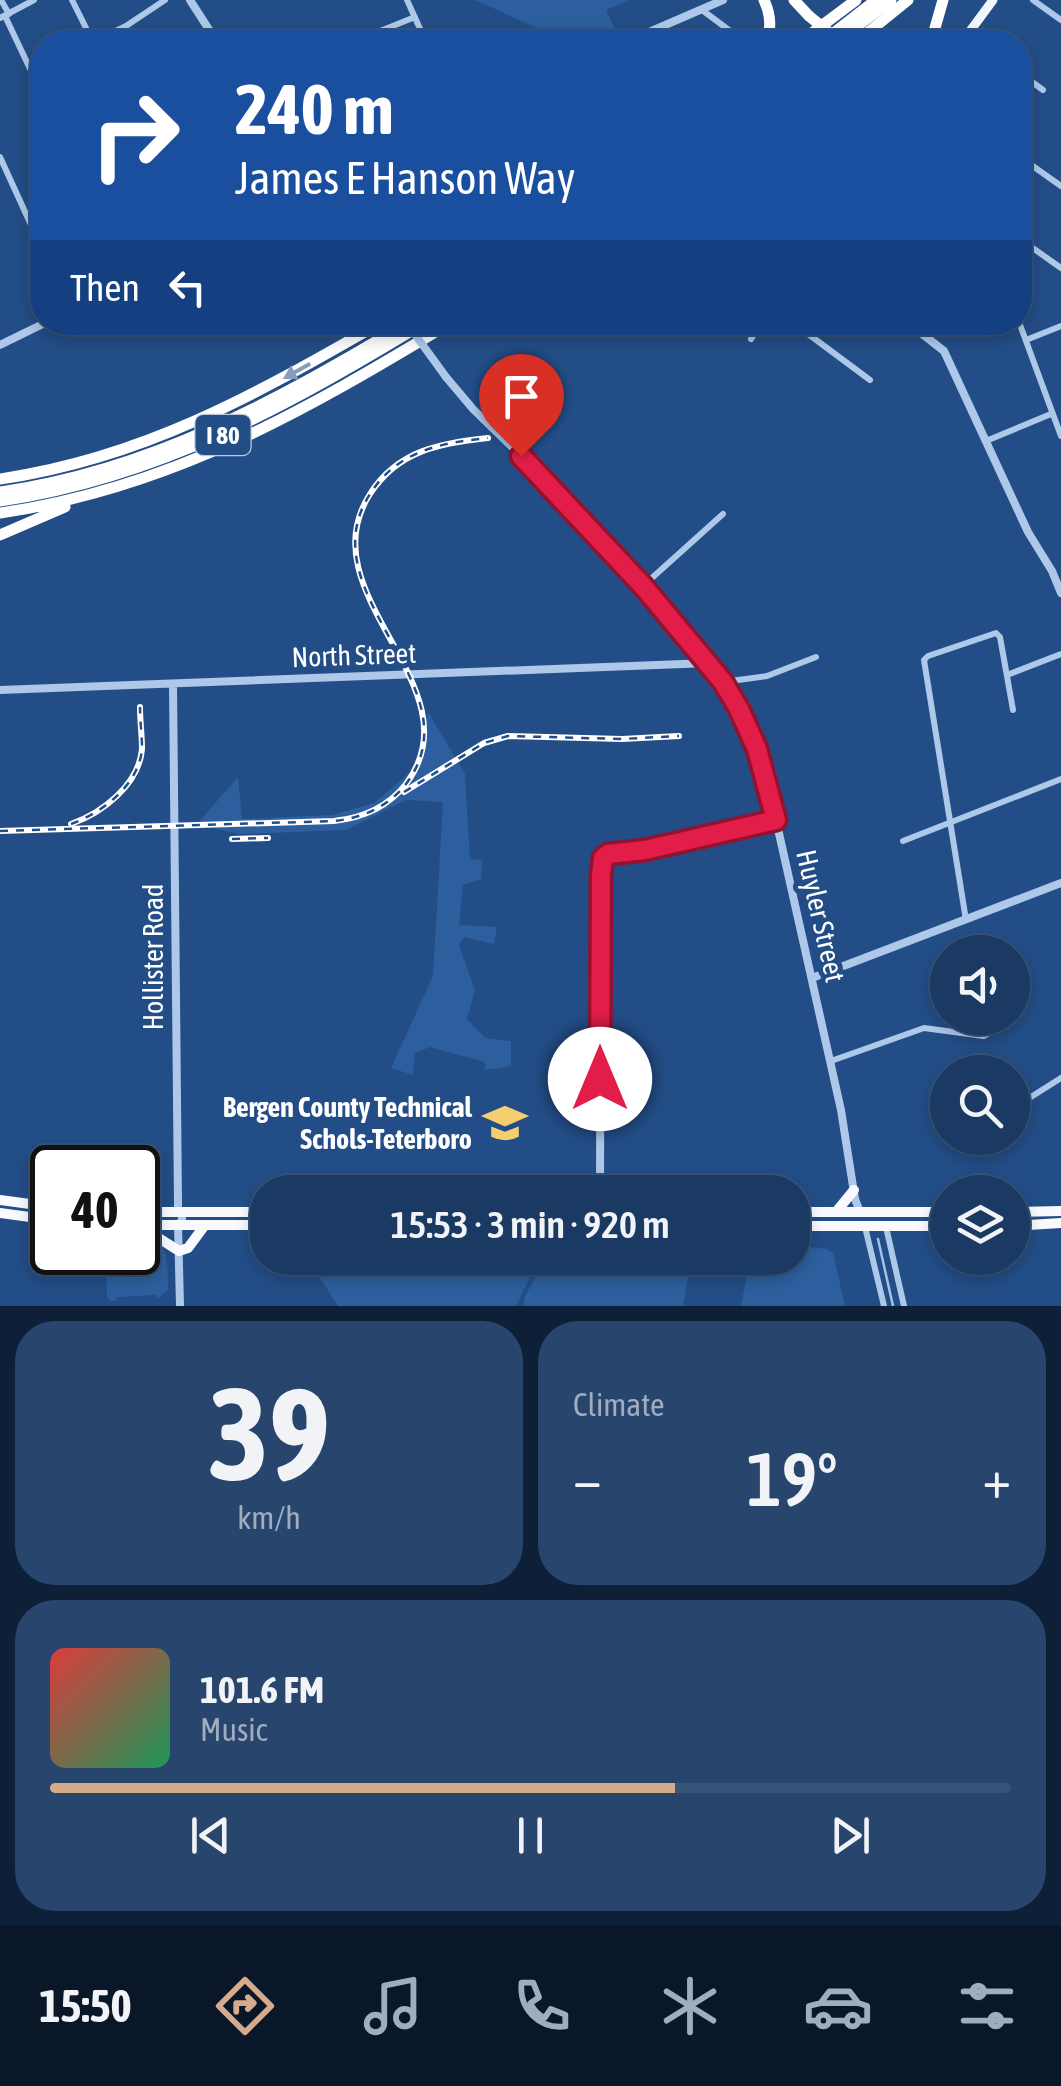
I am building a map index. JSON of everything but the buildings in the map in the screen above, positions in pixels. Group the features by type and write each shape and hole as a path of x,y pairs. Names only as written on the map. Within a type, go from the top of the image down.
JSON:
{"highway":[{"path":"764,0 771,30"},
{"path":"794,0 825,30"},
{"path":"816,30 856,0"},
{"path":"837,30 876,0"},
{"path":"854,30 891,0"},
{"path":"871,30 908,0"},
{"path":"934,30 943,0"},
{"name":"I 80","path":"4,477 76,464 191,425 359,335"},
{"name":"I 80","path":"0,492 95,473 189,440 269,402 385,335"},
{"name":"I 80","path":"0,501 89,483 194,448 295,398 404,335"},
{"name":"I 80","path":"0,513 102,492 178,467 262,430 430,335"},
{"path":"0,535 102,492"},
{"path":"836,1212 854,1190"},
{"path":"0,1200 30,1204"},
{"path":"160,1212 250,1214"},
{"path":"810,1219 844,1219 860,1212"},
{"path":"810,1216 860,1212 930,1218"},
{"path":"1030,1212 1061,1212"},
{"path":"1,1214 30,1217"},
{"path":"160,1215 178,1225 196,1218 250,1218"},
{"path":"864,1226 882,1219 930,1219"},
{"path":"810,1221 864,1226 930,1221"},
{"path":"1030,1225 1061,1223"},
{"path":"160,1225 250,1225"},
{"path":"160,1239 179,1252 188,1248 206,1225"}],"main road":[{"path":"971,30 993,0"}],"street":[{"path":"1,0 30,69"},
{"path":"5,16 34,0"},
{"path":"72,0 87,30"},
{"path":"118,30 165,0"},
{"path":"191,0 210,30"},
{"path":"407,0 420,30"},
{"path":"656,30 724,0"},
{"path":"1033,0 1061,20"},
{"path":"702,10 729,30"},
{"path":"382,30 414,17"},
{"path":"1032,82 1043,90"},
{"path":"0,156 30,222"},
{"path":"1032,165 1061,186"},
{"path":"1032,247 1061,268"},
{"path":"1026,340 1061,326"},
{"path":"0,344 30,330"},
{"name":"Huyler Street","path":"416,335 473,410 539,473 643,586 709,663 739,709 757,749 776,820 864,1226"},
{"path":"750,339 753,335"},
{"path":"809,335 870,380"},
{"path":"923,335 944,352 1028,532 1061,593"},
{"path":"1024,335 1061,436"},
{"path":"986,440 1051,414"},
{"path":"643,586 723,514"},
{"path":"966,920 924,663 928,656 992,632 998,634 1014,710"},
{"path":"1007,675 1061,654"},
{"path":"723,682 767,676 816,657"},
{"name":"North Street","path":"0,690 709,663"},
{"name":"Hollister Road","path":"173,684 178,1212 182,1214 178,1225 180,1306"},
{"path":"903,840 1061,779"},
{"path":"600,1175 603,858 776,820"},
{"path":"812,978 1061,883"},
{"path":"831,1061 930,1029"},
{"path":"1030,1098 1061,1078"},
{"path":"864,1226 884,1306"},
{"path":"886,1226 904,1306"}],"shaded area":[{"path":"475,0 628,0 606,10 615,30 541,30"},
{"path":"428,712 465,774 470,859 482,860 481,879 463,885 459,925 497,927 494,944 464,937 459,946 475,990 467,1019 485,1038 511,1041 511,1066 485,1070 485,1062 430,1047 415,1053 413,1075 391,1068 433,976 443,802 406,800 346,830 239,834 197,824 238,777 242,819 332,815 374,803 413,770"},
{"path":"160,1246 167,1262 168,1290 157,1299 156,1295 117,1297 116,1301 107,1297 106,1275 160,1275"},
{"path":"810,1247 833,1253 845,1306 741,1306 747,1275 810,1275"},
{"path":"531,1275 516,1306 338,1306 320,1278"},
{"path":"537,1275 689,1275 683,1306 523,1306"}],"waterway":[{"path":"878,1239 893,1306"}],"railway":[{"path":"0,831 334,821 364,814 391,799 406,784 423,748 422,712 410,676 372,605 358,568 356,531 370,494 394,467 437,446 488,438"},
{"path":"71,824 106,805 134,774 142,749 140,707"},
{"path":"404,792 484,743 508,736 679,736"},
{"path":"232,839 268,838"}],"place":[{"name":"Bergen County Technical Schols-Teterboro","path":"505,1123"}],"route":[{"path":"521,456 643,586 723,682 750,731 764,767 776,820 603,858 600,1079"}]}
